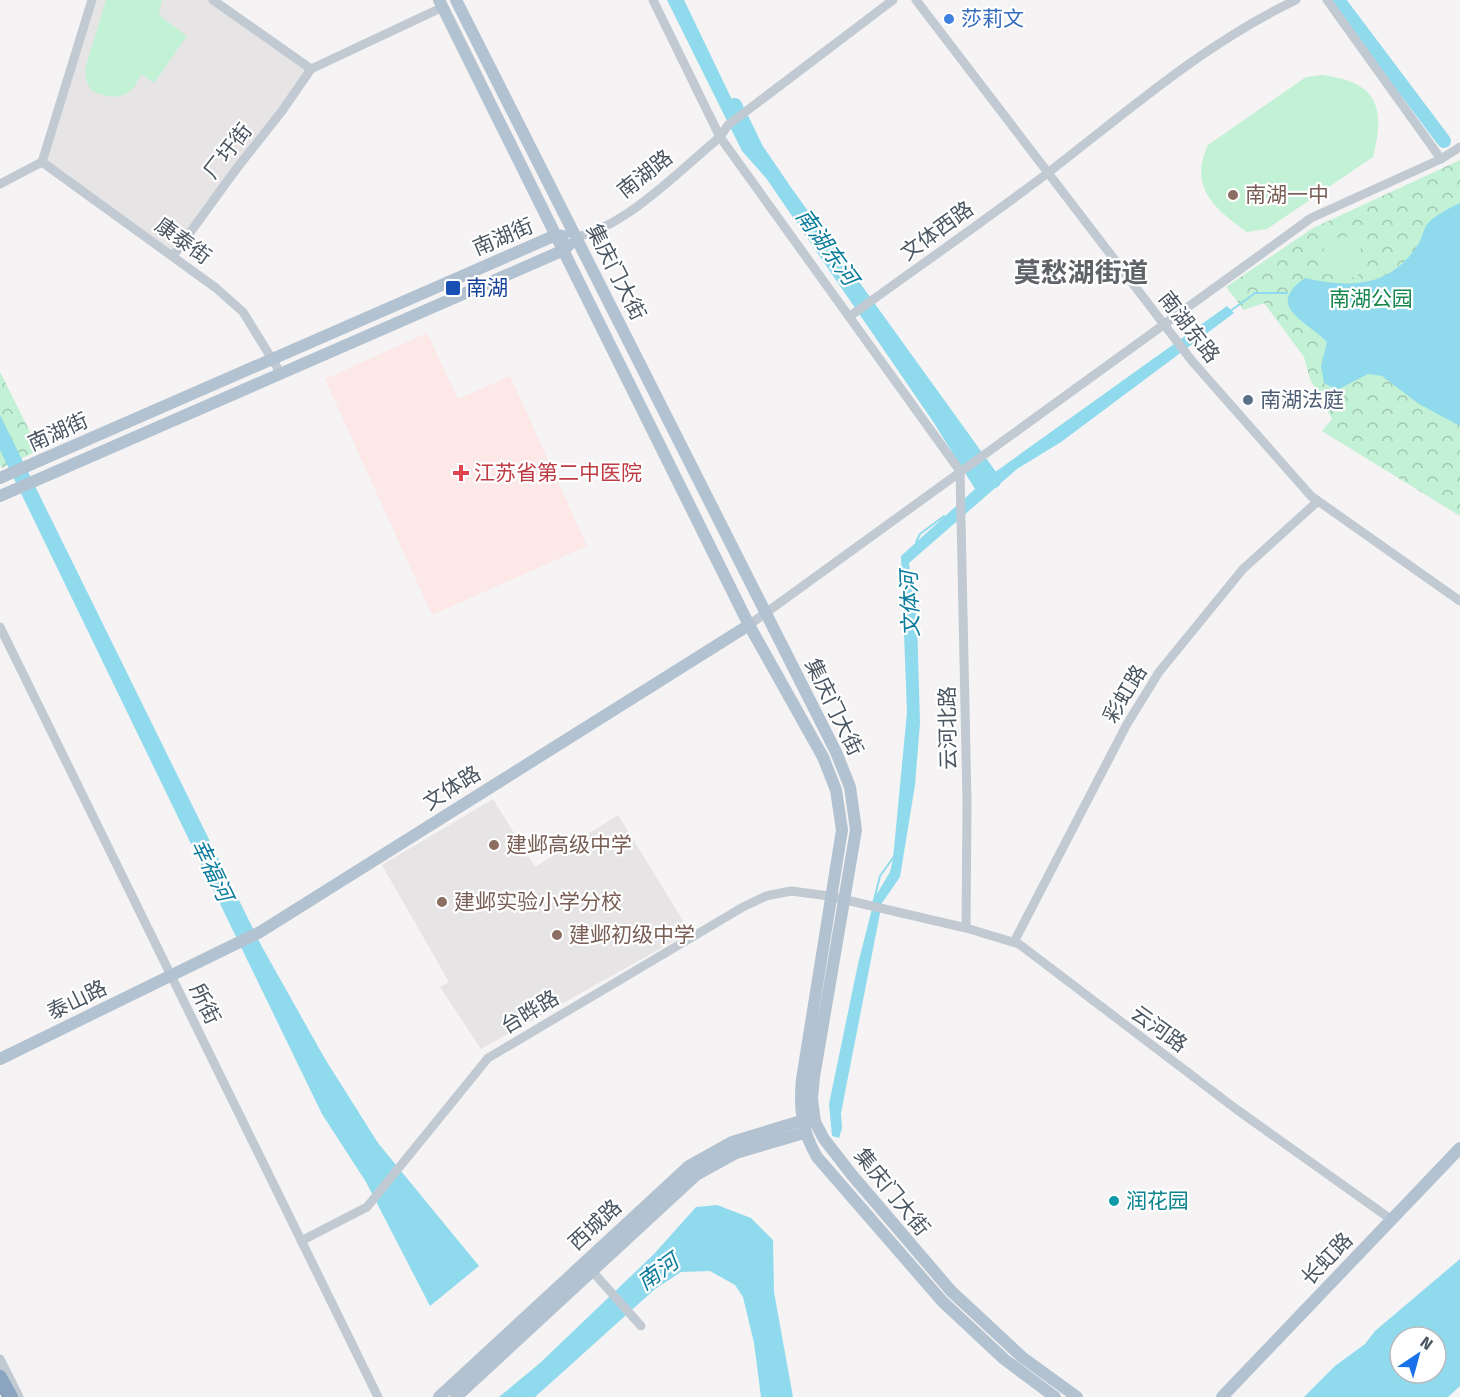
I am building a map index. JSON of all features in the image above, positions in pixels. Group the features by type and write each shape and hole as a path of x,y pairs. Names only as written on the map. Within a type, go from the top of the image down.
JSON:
{"highway":[{"path":"0,1377 11,1397"}],"main road":[{"name":"集庆门大街","path":"456,0 836,752 850,787 856,830 843,898 812,1099 815,1122 824,1139 852,1175 926,1263 974,1313 1022,1357 1077,1397"},
{"name":"集庆门大街","path":"441,3 749,625 823,757 836,790 842,831 800,1096 803,1127 817,1157 942,1301 1004,1359 1055,1397"},
{"name":"南湖街","path":"0,478 556,235 576,237"},
{"name":"南湖街","path":"0,496 564,250 576,237"},
{"name":"文体路","path":"172,976 257,933 749,625"},
{"name":"泰山路","path":"0,1059 172,976"},
{"name":"西城路","path":"456,1397 696,1175 736,1153 803,1127"},
{"name":"西城路","path":"439,1397 689,1166 732,1142 803,1127"},
{"name":"长虹路","path":"1222,1397 1460,1148"}],"street":[{"path":"0,184 42,162 92,0"},
{"path":"213,0 311,69"},
{"path":"653,0 720,137 853,314 962,470"},
{"name":"南湖路","path":"576,237 597,233 646,198 720,137 728,125 893,0"},
{"name":"南湖东路","path":"916,0 1192,361 1318,501 1460,601"},
{"name":"文体西路","path":"853,314 1047,173 1171,77 1260,17 1296,0"},
{"path":"1327,0 1441,159"},
{"name":"厂圩街","path":"173,256 311,69 441,3"},
{"path":"749,625 1311,218 1441,159 1460,147"},
{"name":"康泰街","path":"42,162 216,288 243,312 280,372"},
{"name":"云河北路","path":"962,470 966,928"},
{"name":"彩虹路","path":"1014,942 1127,724 1159,672 1243,569 1318,501"},
{"name":"所街","path":"0,627 378,1397"},
{"name":"台晔路","path":"301,1241 367,1207 488,1058 766,896 791,891 843,898 861,903"},
{"name":"云河路","path":"861,903 1014,942 1236,1109 1392,1220"},
{"path":"591,1271 641,1326"},
{"path":"0,1359 19,1397"}],"shaded area":[{"path":"92,0 213,0 311,69 173,256 42,162"},
{"name":"江苏省第二中医院","path":"427,333 458,399 510,376 587,546 432,615 325,379"},
{"name":"建邺初级中学","path":"493,799 535,867 618,815 690,932 481,1049 440,987 449,982 382,865"}],"green space":[{"path":"106,0 162,0 159,15 187,36 154,83 141,74 132,89 121,96 114,97 91,90 87,83 85,69"},
{"path":"1322,75 1341,78 1355,84 1366,91 1373,100 1377,110 1378,124 1373,157 1267,229 1247,232 1215,205 1203,185 1201,173 1208,145 1306,77"},
{"name":"南湖公园","path":"1460,160 1460,516 1322,431 1332,419 1310,379 1304,357 1264,303 1244,310 1226,287 1313,228"},
{"path":"1362,235 1358,278 1317,273 1327,239"},
{"path":"0,372 39,450 2,468 0,465"}],"water":[{"path":"667,0 684,0 762,162 938,402 987,475 991,475 1227,306 1234,313 1061,442 1017,469 909,563 917,620 920,723 915,785 900,877 882,903 841,1113 842,1128 839,1138 832,1136 829,1104 858,964 875,897 890,872 893,859 907,712 901,556 975,489 934,423 766,178 742,151"},
{"path":"1460,203 1460,426 1419,404 1382,376 1368,374 1337,390 1324,383 1321,366 1327,342 1293,313 1288,305 1288,297 1293,288 1305,278 1354,283 1383,276 1396,269 1408,258 1432,219"},
{"name":"幸福河","path":"0,415 261,945 325,1059 378,1143 479,1266 430,1306 366,1182 322,1114 0,450"},
{"name":"南河","path":"717,1205 751,1218 773,1240 774,1292 793,1397 761,1397 754,1343 743,1297 735,1285 710,1271 681,1272 655,1289 535,1397 499,1397 540,1363 654,1254 696,1207"},
{"path":"1460,1259 1460,1386 1448,1397 1304,1397 1335,1366 1365,1344 1375,1331"}],"waterway":[{"path":"1338,0 1444,141"},
{"name":"南湖东河","path":"735,105 757,150 785,191 994,481"},
{"name":"文体河","path":"1229,312 1255,293 1287,293"},
{"name":"文体河","path":"916,542 920,534 944,516"},
{"name":"文体河","path":"873,904 880,876 895,855"}],"place":[{"name":"莎莉文","path":"949,19"},
{"name":"南湖一中","path":"1233,195"},
{"name":"南湖","path":"453,288"},
{"name":"南湖法庭","path":"1248,400"},
{"name":"江苏省第二中医院","path":"461,473"},
{"name":"建邺高级中学","path":"494,845"},
{"name":"建邺实验小学分校","path":"442,902"},
{"name":"建邺初级中学","path":"557,935"},
{"name":"润花园","path":"1114,1201"}],"district":[{"name":"莫愁湖街道","path":"1081,273"}]}
